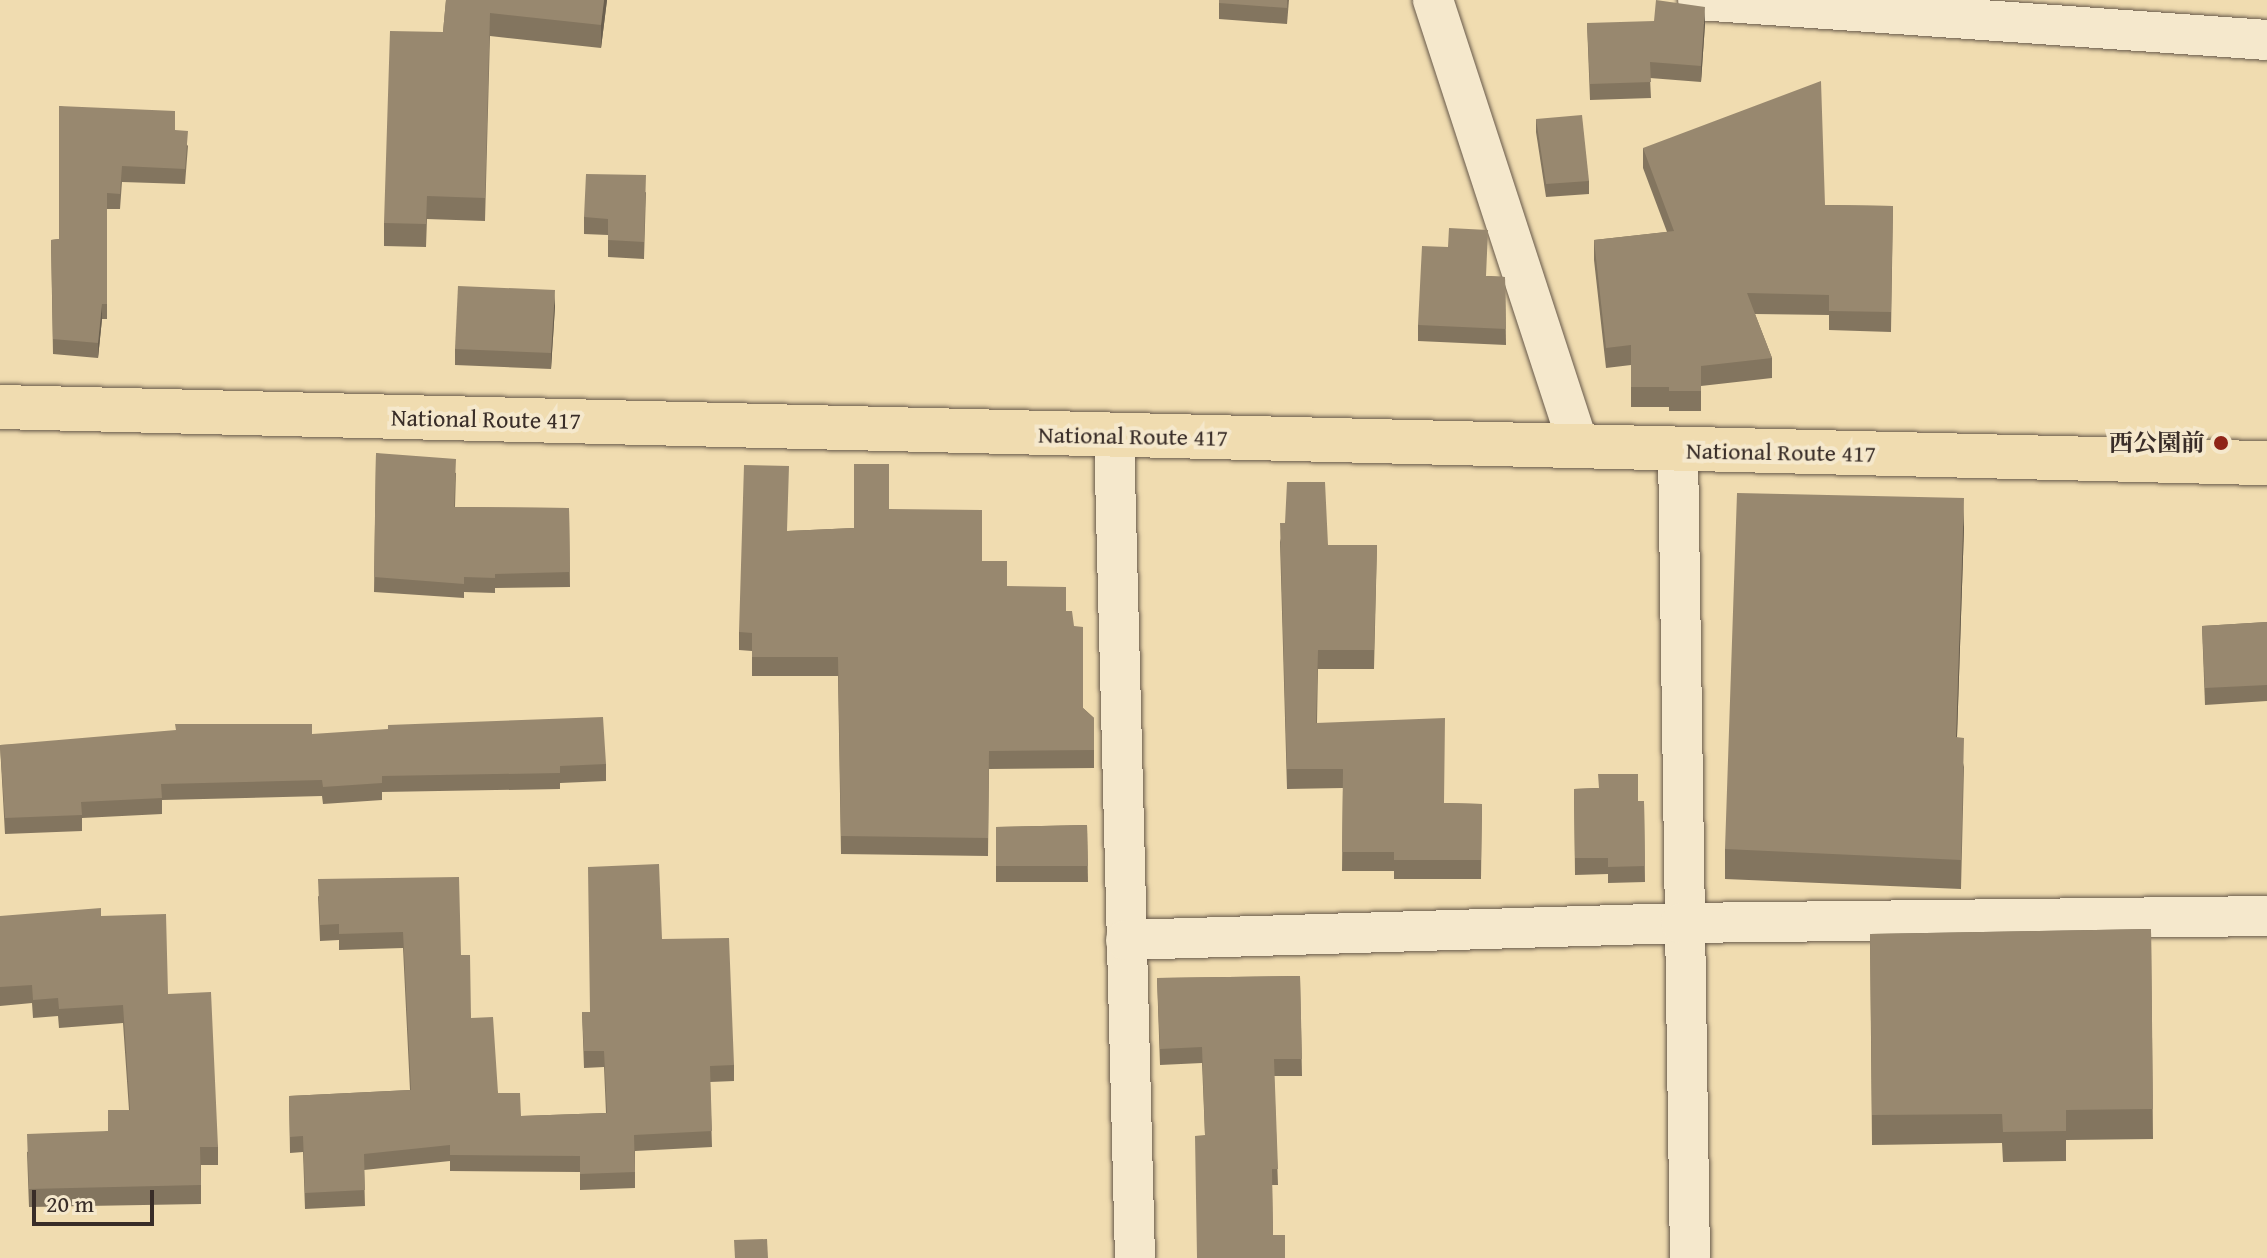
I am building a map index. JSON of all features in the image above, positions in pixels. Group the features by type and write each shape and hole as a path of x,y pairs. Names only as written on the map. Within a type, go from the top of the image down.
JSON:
{"highway":[{"name":"National Route 417","path":"0,407 2267,463"}],"street":[{"path":"1433,0 1579,447"},
{"path":"1698,0 1916,8 2267,40"},
{"path":"1114,435 1135,1258"},
{"path":"1678,450 1681,923 1690,1258"},
{"path":"1126,940 1681,923 2267,916"}],"building":[{"path":"446,0 604,0 601,25 490,13 485,198 427,196 426,224 384,223 390,31 443,32"},
{"path":"1219,0 1287,0 1287,8 1219,3"},
{"path":"1656,0 1705,7 1701,66 1650,62 1651,82 1590,84 1587,23 1654,21"},
{"path":"1821,81 1825,205 1893,206 1891,312 1829,311 1829,295 1747,293 1772,358 1701,366 1701,391 1631,387 1631,345 1606,348 1594,240 1674,231 1643,148"},
{"path":"59,106 175,111 175,130 188,131 185,169 122,166 120,194 107,193 107,304 102,304 98,343 53,339 51,240 59,239"},
{"path":"1582,115 1589,181 1546,184 1536,119"},
{"path":"586,174 646,175 644,242 608,240 608,219 584,217"},
{"path":"1449,228 1488,230 1486,276 1505,277 1506,329 1418,325 1422,246 1448,247"},
{"path":"458,286 555,290 551,353 455,349"},
{"path":"376,453 456,459 454,507 569,508 570,572 495,574 495,578 464,577 464,584 374,577"},
{"path":"854,464 889,464 889,509 982,510 982,561 1007,561 1007,586 1066,587 1066,611 1072,611 1074,626 1083,627 1083,708 1094,718 1094,750 989,751 988,838 841,836 838,657 752,657 752,633 739,632 744,465 789,466 787,531 854,528"},
{"path":"1287,482 1325,482 1328,545 1377,545 1374,650 1318,650 1316,723 1445,718 1444,803 1482,804 1481,860 1394,860 1394,852 1342,852 1343,769 1287,769 1280,523 1285,523"},
{"path":"1737,493 1964,498 1956,737 1964,738 1961,860 1725,849"},
{"path":"2267,622 2267,685 2205,688 2202,626"},
{"path":"603,717 606,764 560,766 560,773 382,776 382,783 323,787 322,780 161,784 162,798 81,802 82,815 5,818 0,745 176,730 175,724 312,724 312,734 388,729 388,725"},
{"path":"1598,774 1638,774 1638,801 1644,801 1645,866 1608,867 1608,858 1575,858 1574,789 1599,788"},
{"path":"1087,825 1088,866 996,866 996,827"},
{"path":"659,864 662,939 729,938 734,1065 710,1066 712,1131 634,1135 635,1172 580,1174 580,1156 450,1155 450,1145 364,1154 365,1190 305,1193 303,1136 290,1137 289,1096 411,1090 403,932 339,934 339,924 320,925 318,879 459,877 461,955 470,955 471,1018 493,1017 498,1093 520,1093 521,1116 607,1113 604,1051 584,1051 582,1012 590,1012 588,867"},
{"path":"101,908 101,916 166,914 168,994 211,992 218,1147 200,1147 201,1185 29,1189 27,1134 108,1131 108,1110 130,1110 123,1005 59,1009 58,998 33,1000 32,985 0,987 0,916"},
{"path":"2151,929 2153,1109 2066,1110 2066,1131 2003,1132 2002,1114 1872,1115 1870,934"},
{"path":"1300,976 1302,1059 1274,1059 1278,1169 1272,1169 1273,1235 1285,1235 1285,1258 1197,1258 1195,1136 1205,1135 1202,1047 1160,1049 1157,978"},
{"path":"767,1239 768,1258 735,1258 734,1240"}],"place":[{"name":"西公園前","path":"2221,443"}]}
